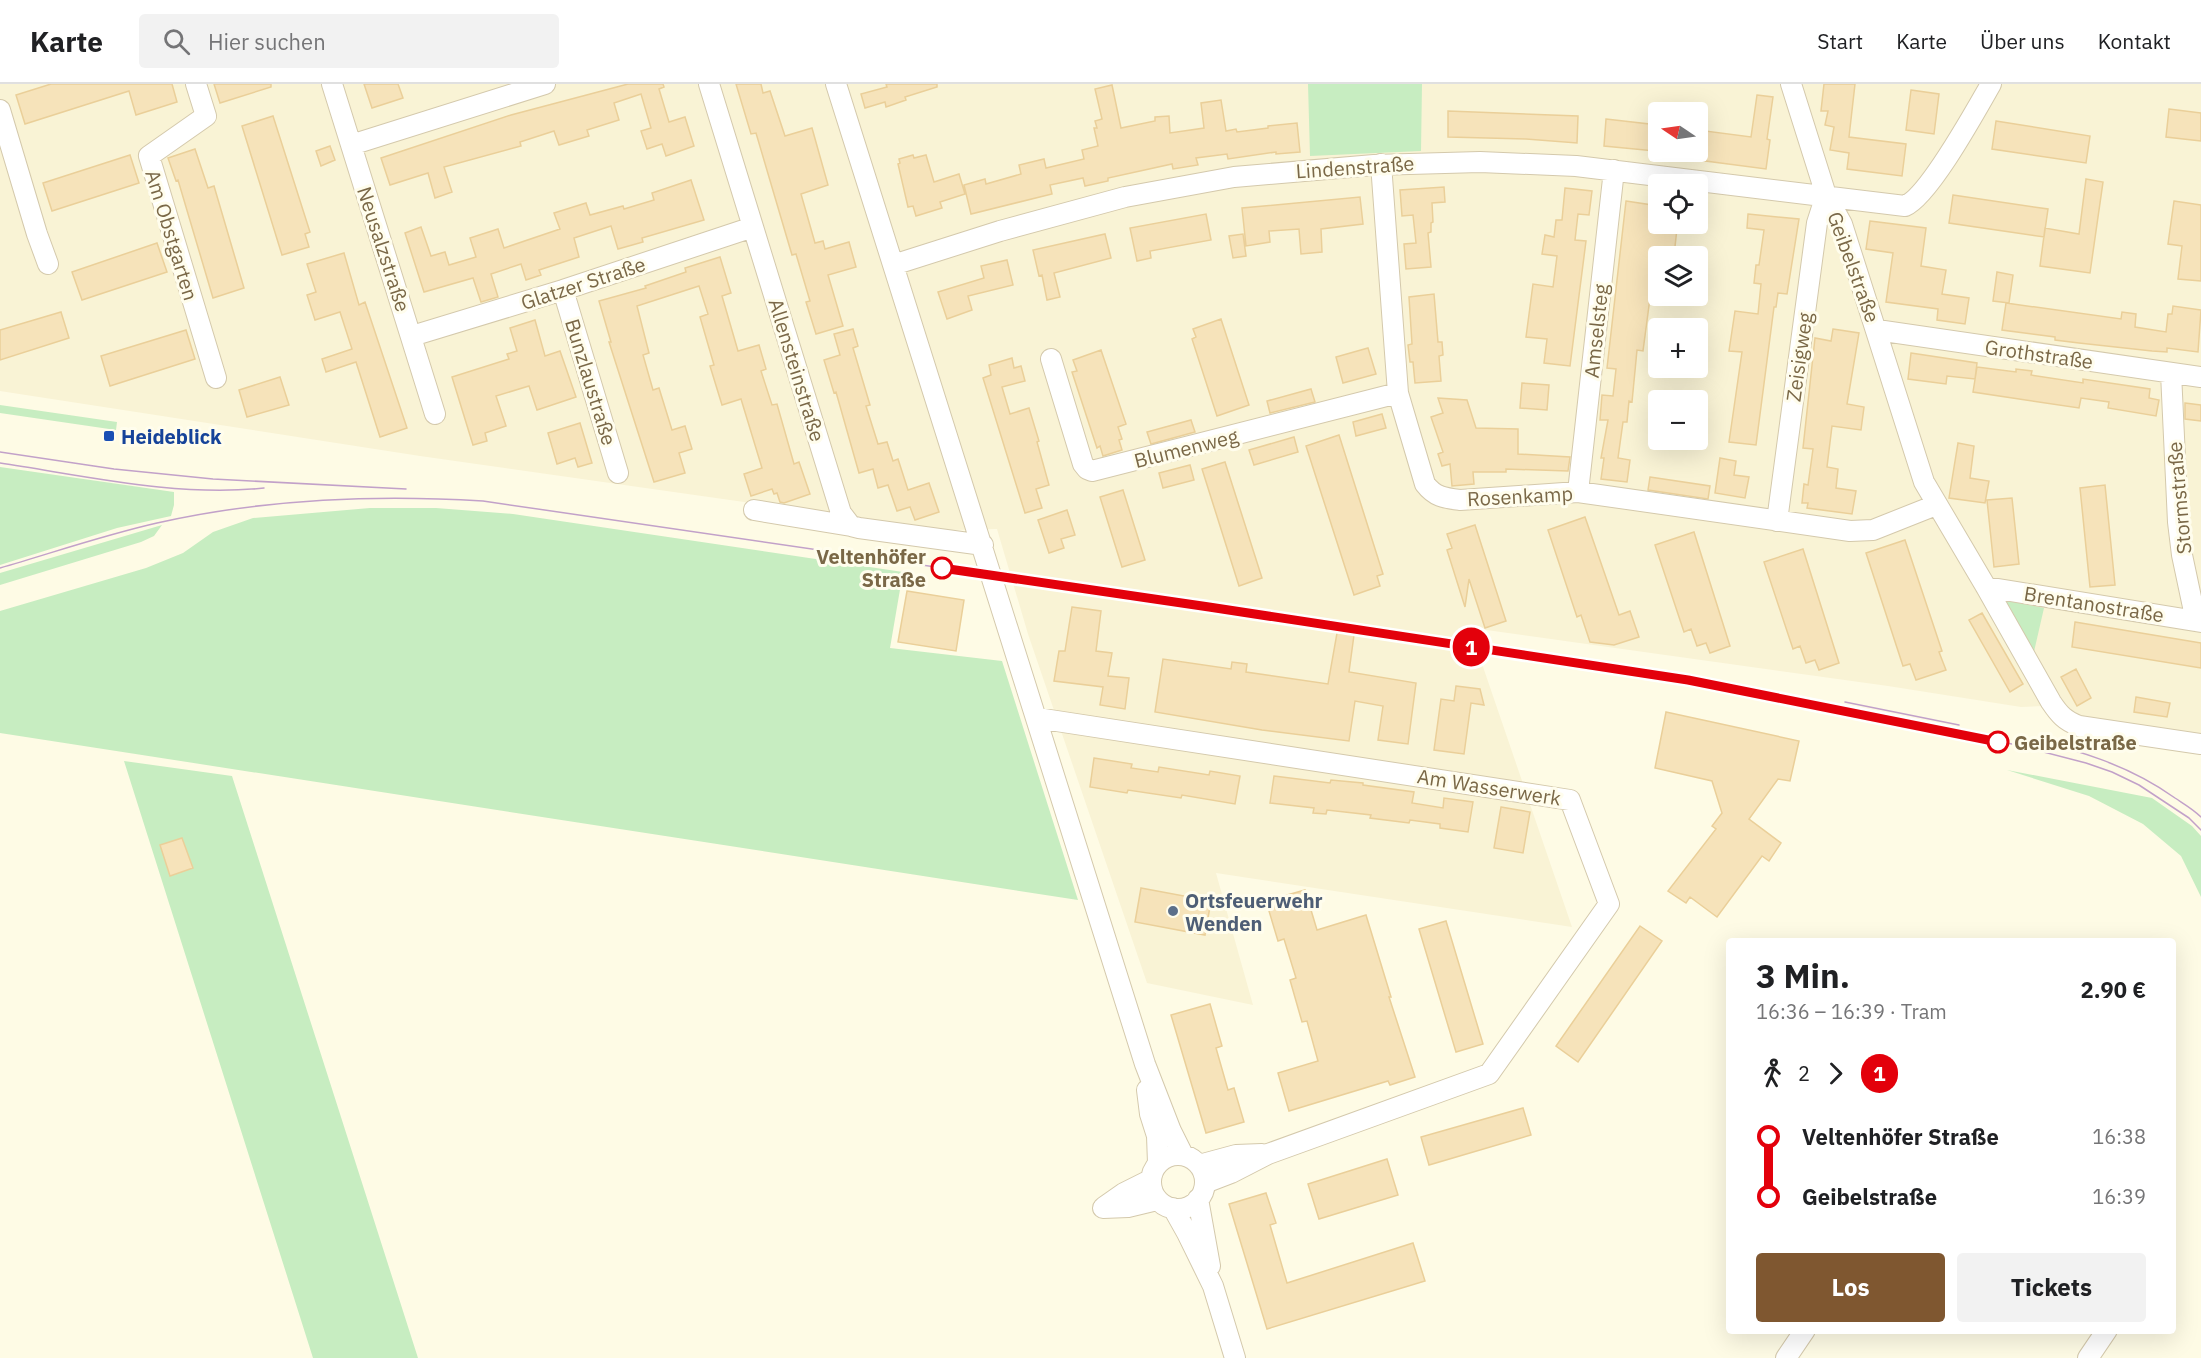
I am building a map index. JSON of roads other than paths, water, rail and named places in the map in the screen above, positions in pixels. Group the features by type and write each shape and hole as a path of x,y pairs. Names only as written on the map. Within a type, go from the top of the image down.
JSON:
{"street":[{"name":"Am Obstgarten","path":"196,84 206,116 148,156 216,378"},
{"name":"Neusalzstraße","path":"332,84 435,414"},
{"path":"351,145 545,84"},
{"name":"Allensteinstraße","path":"709,84 841,513 851,526"},
{"path":"836,84 1145,1064 1171,1131 1197,1176 1213,1286 1235,1358"},
{"name":"Geibelstraße","path":"1791,84 1826,195 1842,224 1924,483 2059,714 2068,722 2079,726 2201,744"},
{"name":"Lindenstraße","path":"893,265 999,231 1125,197 1271,172 1381,164 1536,163 1826,195 1899,206 1911,203 1921,194 1962,133 1991,84"},
{"path":"0,110 48,264"},
{"name":"Rosenkamp","path":"1381,164 1398,393 1425,484 1432,493 1442,498 1460,500 1578,492 1862,531 1873,530 1936,505"},
{"name":"Amselsteg","path":"1578,492 1614,170"},
{"name":"Zeisigweg","path":"1777,521 1817,223 1826,195"},
{"name":"Glatzer Straße","path":"412,336 563,290 753,227"},
{"name":"Bunzlaustraße","path":"563,290 618,473"},
{"name":"Grothstraße","path":"1877,330 2201,377"},
{"name":"Blumenweg","path":"1051,359 1083,464 1092,471 1398,393"},
{"name":"Stormstraße","path":"2171,373 2178,522 2182,555 2199,621"},
{"path":"754,510 982,545"},
{"name":"Brentanostraße","path":"1986,587 2199,621"},
{"name":"Am Wasserwerk","path":"1037,718 1570,800 1609,904 1489,1074 1268,1154 1231,1173 1197,1176"},
{"path":"1145,1064 1150,1114 1157,1136 1151,1187 1187,1233 1213,1286"},
{"path":"1165,1157 1197,1176 1191,1205 1182,1209 1165,1204 1103,1208 1154,1171 1165,1157"},
{"path":"1786,1358 1802,1334"},
{"path":"2088,1358 2104,1334"}],"tram line":[{"path":"0,452 114,469 213,479 406,489"},
{"path":"0,463 132,484 198,490 264,488"},
{"path":"0,568 137,528 238,508 319,500 401,498 483,501 1209,607 1688,680 2017,745 2086,763 2139,785 2189,818 2201,830"},
{"name":"1","path":"942,568 1688,680 1998,742"},
{"path":"1845,702 1959,725"},
{"path":"2021,737 2062,747 2121,767 2157,786 2201,817"}],"place":[{"name":"Heideblick","path":"109,436"},
{"name":"Veltenhöfer Straße","path":"942,568"},
{"name":"Geibelstraße","path":"1998,742"},
{"name":"Ortsfeuerwehr Wenden","path":"1173,911"}]}
